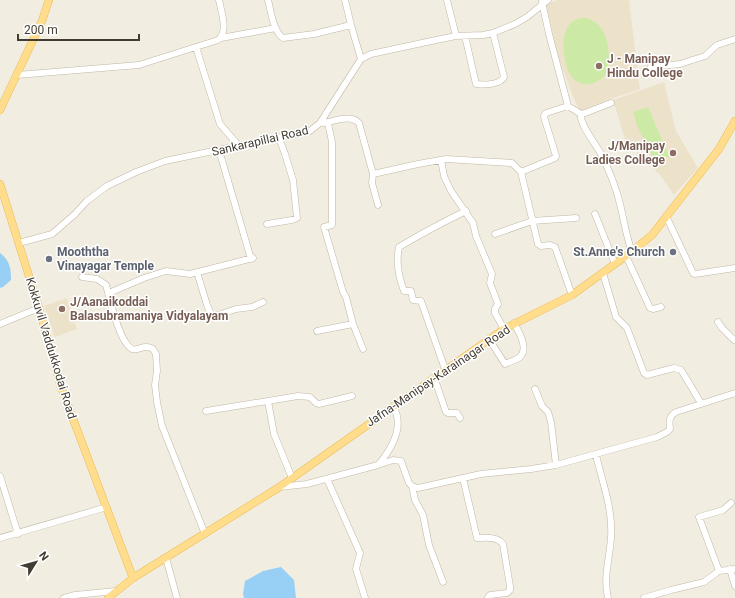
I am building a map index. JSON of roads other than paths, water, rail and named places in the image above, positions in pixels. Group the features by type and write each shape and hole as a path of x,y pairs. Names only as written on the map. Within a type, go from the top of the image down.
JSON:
{"main road":[{"path":"0,110 42,21 48,0"},
{"name":"Jafna-Manipay-Karainagar Road","path":"108,598 133,578 278,488 445,369 504,329 572,295 629,254 652,235 719,149 735,121"},
{"name":"Kokkuvil Vaddukkodai Road","path":"0,184 2,197 19,243 39,308 61,388 107,506 133,578"}],"street":[{"path":"219,0 224,22 223,34 221,38"},
{"path":"268,0 279,35 286,38 314,34 351,25"},
{"path":"346,0 351,25 362,59 371,54 456,36 493,33 527,18 544,1"},
{"path":"446,0 456,36"},
{"path":"544,1 549,34 568,106 581,114"},
{"path":"17,75 139,65 221,38 276,28"},
{"path":"465,36 476,84 491,84 501,81 504,77 493,33"},
{"path":"646,72 651,67 680,64 705,56 717,45 735,39"},
{"path":"196,47 220,124 239,146"},
{"name":"Sankarapillai Road","path":"19,243 52,234 107,186 165,161 310,131 320,124 362,59"},
{"path":"581,114 611,103"},
{"path":"521,172 555,158 556,156 544,116 546,113 568,106"},
{"path":"581,114 581,122 602,155 615,186 628,241 629,254 650,308 653,310 661,307"},
{"path":"320,124 347,118 355,119 359,123 373,174 372,183 378,205"},
{"path":"328,123 332,142 332,224 324,227 353,324 363,349"},
{"path":"267,224 297,218 293,180 279,138"},
{"path":"108,293 144,278 166,271 190,274 252,258 218,150"},
{"path":"441,160 444,176 451,191 473,223 476,236 492,274 490,282 498,304 494,309 495,313 504,329"},
{"path":"373,174 441,160 512,163 521,172 538,244 541,246 550,245 555,247 572,295"},
{"path":"445,369 421,301 413,300 411,291 404,291 400,281 397,253 399,247 426,231 466,211"},
{"path":"595,214 615,264"},
{"path":"666,216 693,273 695,274 735,268"},
{"path":"495,234 532,221 576,218"},
{"path":"196,272 212,317 236,309 252,307 264,302"},
{"path":"603,273 616,317 627,328 644,373 647,374 674,368 681,370 701,403"},
{"path":"82,277 97,279 106,285 120,333 128,346 132,349 138,350 146,346 153,349 156,354 157,371 155,385 162,426 205,534"},
{"path":"0,324 39,308"},
{"path":"718,322 735,340"},
{"path":"489,339 504,364 520,357 524,347 514,323"},
{"path":"317,331 353,324"},
{"path":"434,377 446,412 457,413 460,418"},
{"path":"535,388 542,406 548,412 551,422 556,465"},
{"path":"412,486 418,488 481,474 556,465 596,455 657,437 670,429 669,420 671,415 676,412 735,393"},
{"path":"206,411 298,396 310,397 316,403 320,404 352,396"},
{"path":"268,401 274,434 292,478"},
{"path":"378,465 389,452 396,440 398,421 397,412 393,406"},
{"path":"596,455 610,518 611,536 605,577 608,598"},
{"path":"278,488 307,484 393,460 401,461 409,483 412,486 415,500 423,515 429,545 442,582"},
{"path":"0,476 18,534"},
{"path":"463,478 477,538 496,539 500,540 503,544 510,590 490,595 488,598"},
{"path":"327,479 360,553 356,569 365,598"},
{"path":"719,571 699,517 722,510 730,503"},
{"path":"0,538 18,534 107,506"},
{"path":"166,558 177,598"},
{"path":"644,598 704,582 719,571 733,569 735,586"},
{"path":"64,598 75,595 116,592"}],"water":[{"path":"0,253 9,265 11,280 0,288"},
{"path":"281,567 294,580 296,598 244,598 243,594 245,581 263,571"}],"place":[{"name":"J - Manipay Hindu College","path":"599,66"},
{"name":"J/Manipay Ladies College","path":"673,153"},
{"name":"St.Anne's Church","path":"673,252"},
{"name":"Mooththa Vinayagar Temple","path":"49,259"},
{"name":"J/Aanaikoddai Balasubramaniya Vidyalayam","path":"62,309"}]}
